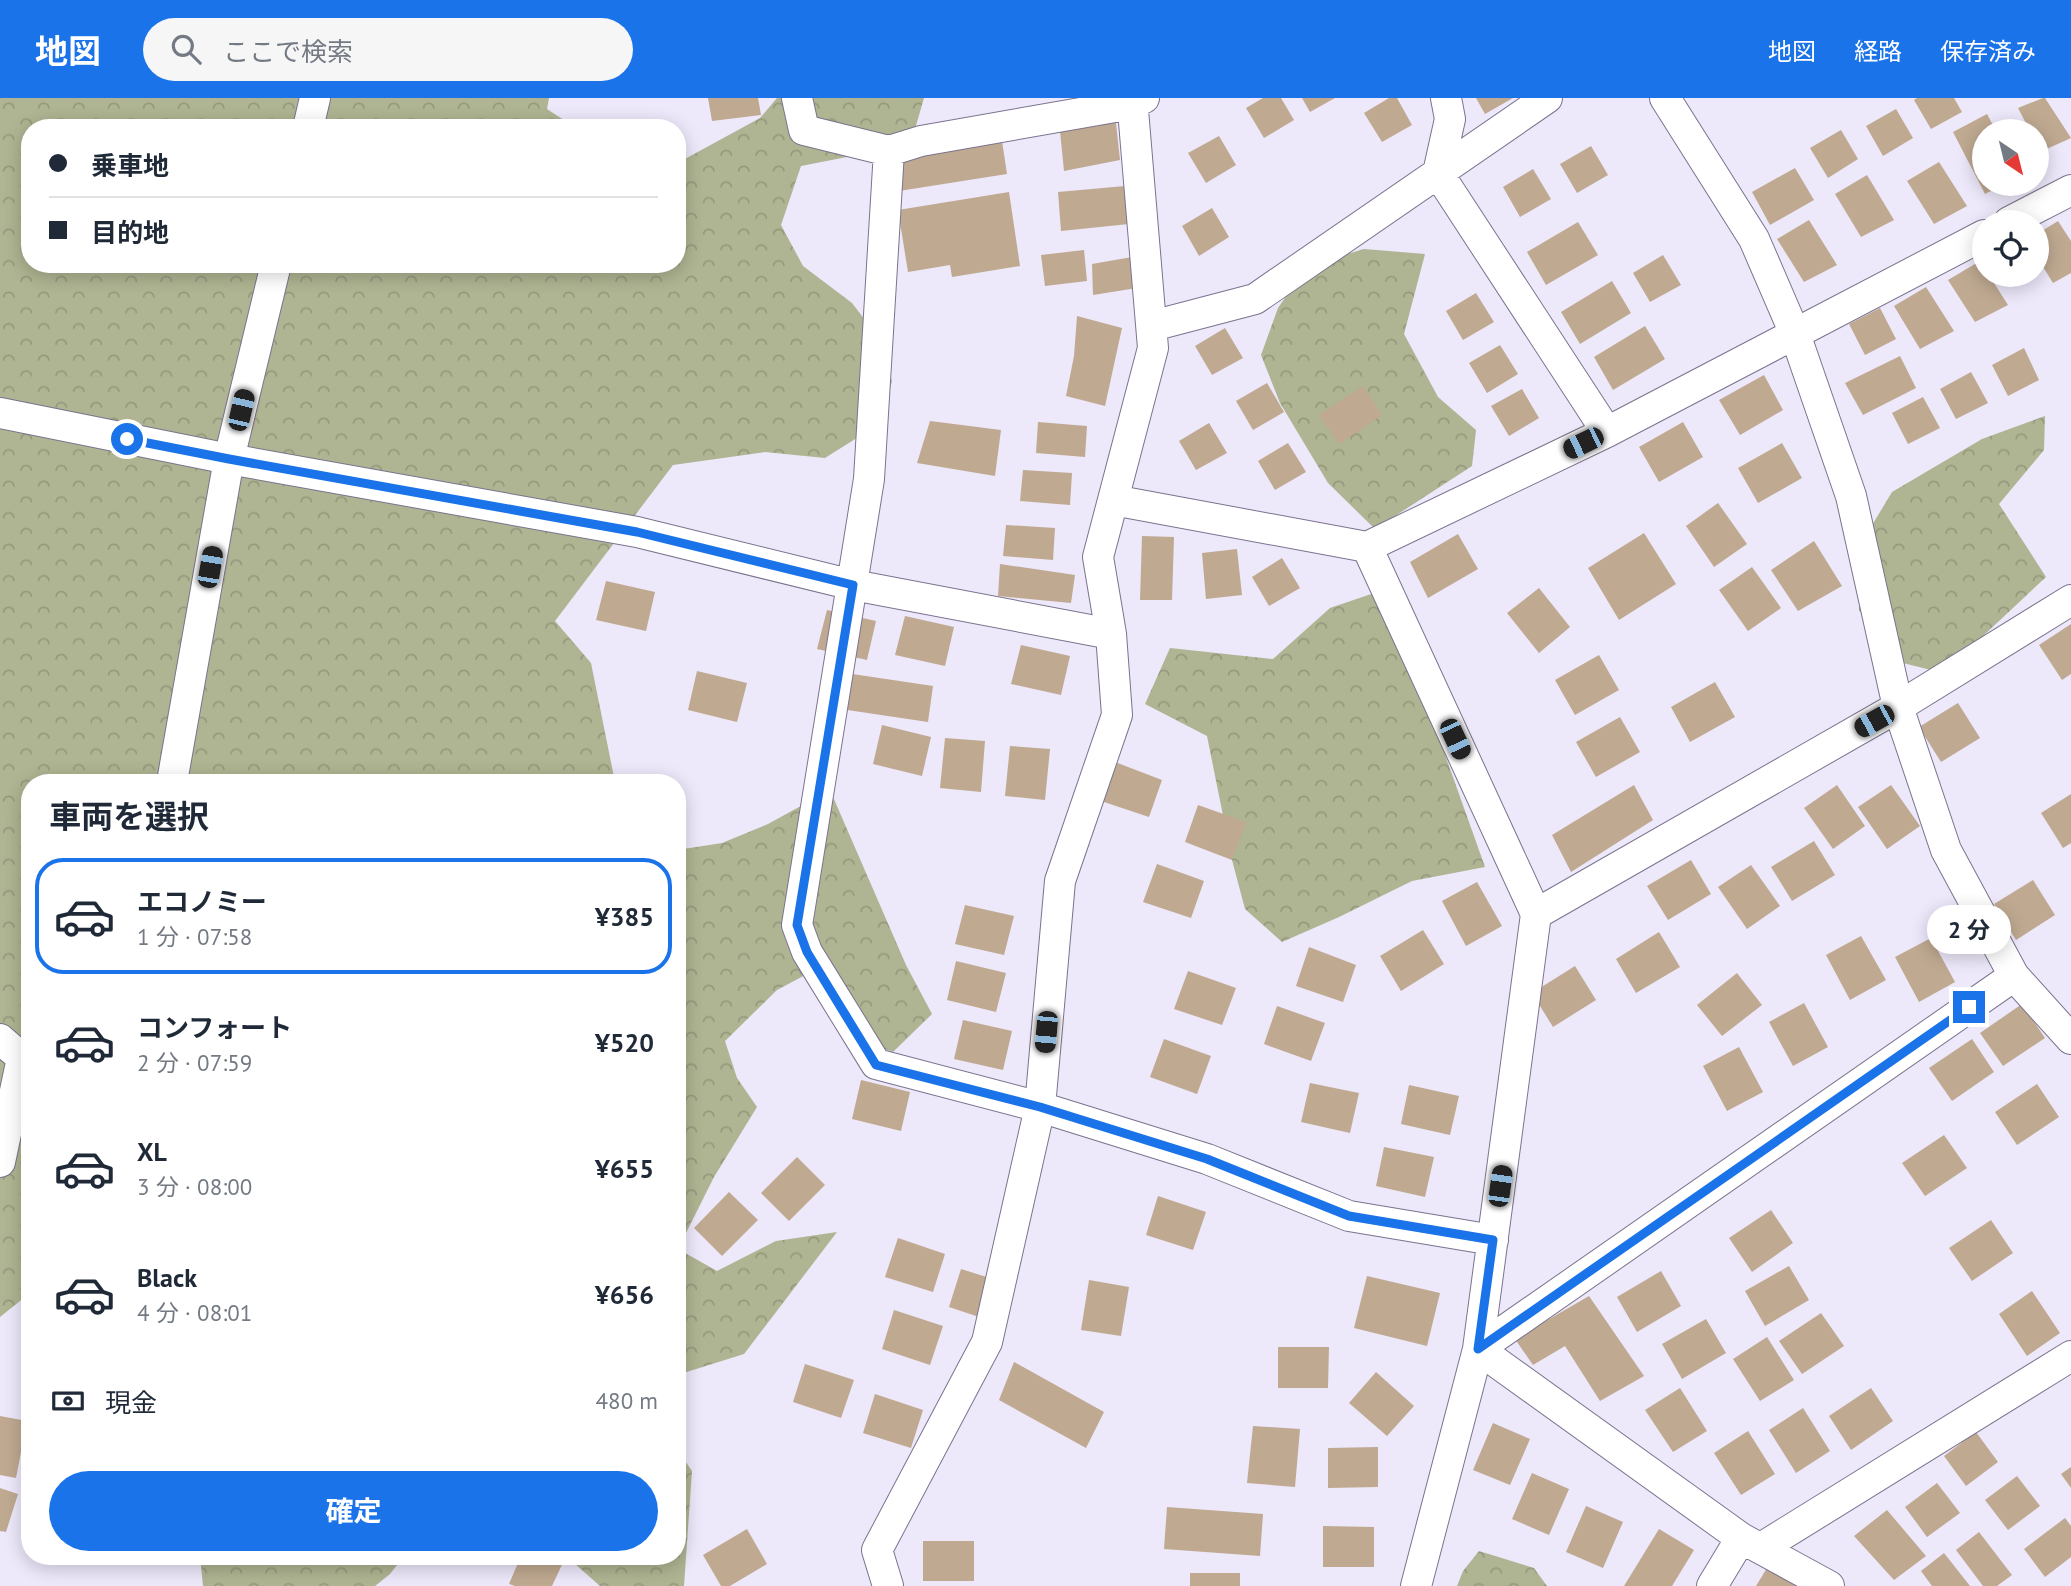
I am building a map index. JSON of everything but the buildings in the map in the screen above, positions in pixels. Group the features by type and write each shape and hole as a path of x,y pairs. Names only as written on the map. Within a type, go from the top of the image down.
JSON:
{"street":[{"path":"310,119 315,98"},
{"path":"797,98 804,130 889,151 920,141 1136,100 1152,326 1153,348 1098,557 1111,634 1116,715 1060,881 1040,1107 987,1342 877,1550 888,1586"},
{"path":"1446,98 1450,118 1438,173 1607,432"},
{"path":"1152,326 1255,299 1547,98"},
{"path":"1665,98 1754,239 1796,334 1851,496 1898,707 1946,850 2014,976 2071,1039"},
{"path":"889,151 869,479 797,925 807,952 876,1065 1040,1107 1207,1159 1349,1216 1493,1240"},
{"path":"2032,210 2071,190"},
{"path":"1113,500 1367,548 1607,432 1972,241"},
{"path":"173,774 229,459 274,273"},
{"path":"0,413 229,459 637,532 853,585 1111,634"},
{"path":"1367,548 1536,914 1478,1349 1416,1586"},
{"path":"1536,914 1898,707 2071,600"},
{"path":"1478,1349 2014,976"},
{"path":"0,1161 17,1050"},
{"path":"1478,1349 1751,1543 1829,1586"},
{"path":"1712,1586 1751,1543 2071,1356"}],"green space":[{"path":"0,98 549,98 547,109 562,119 21,119 21,273 686,273 686,158 760,118 777,98 924,98 915,129 852,156 801,166 781,225 803,266 852,303 875,333 892,381 879,424 825,458 765,452 673,465 555,621 591,663 613,774 21,774 21,1300 0,1317"},
{"path":"1364,249 1425,254 1404,334 1438,397 1476,430 1472,466 1375,529 1328,483 1280,403 1261,355 1278,308 1307,266"},
{"path":"2045,416 2044,450 1999,504 2046,577 1967,651 1931,670 1887,659 1859,610 1862,542 1892,492 1982,439"},
{"path":"1386,589 1485,867 1412,881 1282,942 1245,909 1232,860 1207,736 1145,704 1170,648 1273,659 1330,608"},
{"path":"830,790 906,965 932,1014 893,1052 857,1038 809,973 777,990 725,1041 737,1078 757,1107 714,1177 686,1233 686,849 722,843 768,824"},
{"path":"837,1232 744,1354 686,1372 686,1254 717,1271 776,1241"},
{"path":"686,1462 692,1471 686,1557"},
{"path":"1479,1551 1534,1568 1547,1586 1457,1586 1463,1571"},
{"path":"201,1565 397,1565 375,1586 203,1586"},
{"path":"576,1565 685,1565 684,1586 600,1586"}],"route":[{"path":"127,439 637,532 853,585 797,925 807,952 876,1065 1040,1107 1207,1159 1349,1216 1493,1240 1478,1349 1969,1007"}]}
